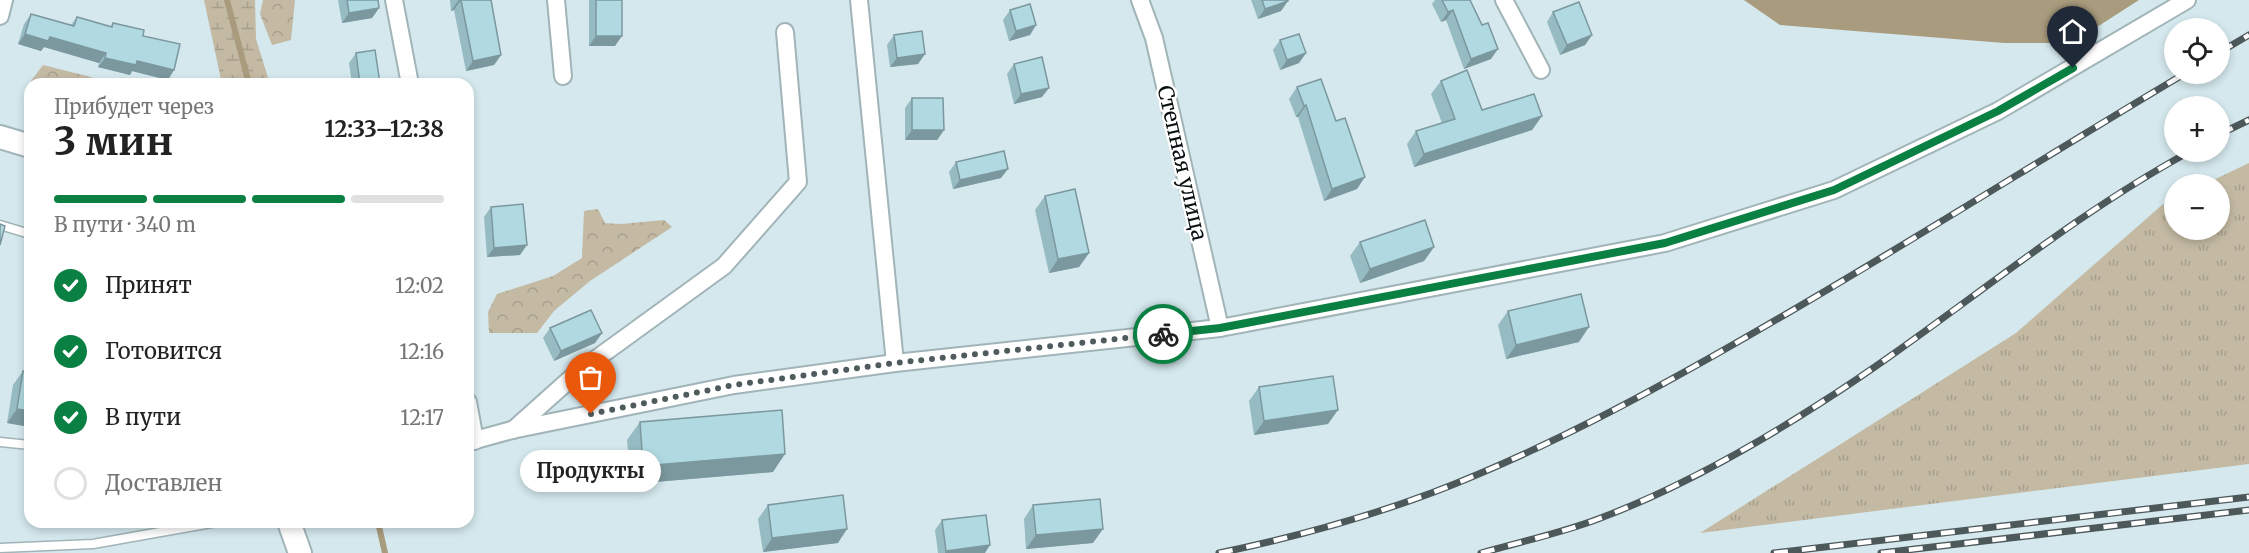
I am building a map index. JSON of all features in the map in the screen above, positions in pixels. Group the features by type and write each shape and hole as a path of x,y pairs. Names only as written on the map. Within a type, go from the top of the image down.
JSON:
{"main road":[{"path":"0,137 24,144"},
{"path":"291,528 300,553"}],"street":[{"path":"0,16 4,0"},
{"path":"394,0 409,78"},
{"path":"556,0 563,76"},
{"path":"859,0 895,363"},
{"name":"Степная улица","path":"1140,0 1154,38 1220,328"},
{"path":"1504,0 1541,70"},
{"path":"474,440 512,430 734,385 895,363 1220,328 1665,243 1834,190 1998,111 2187,0"},
{"path":"512,430 578,372 724,266 798,182 785,32"}],"lane":[{"path":"0,225 24,232"},
{"path":"0,442 24,444"},
{"path":"0,548 93,544 183,528"}],"green space":[{"path":"204,0 255,0 256,39 268,78 221,78"},
{"path":"263,0 295,0 291,40 272,45 260,14"},
{"path":"43,65 92,78 33,78"},
{"path":"2249,163 2249,464 1700,533 2016,333 2162,205 2164,204 2164,240 2230,240 2230,174 2226,174"},
{"path":"598,209 605,223 621,224 664,220 672,227 590,281 554,311 537,333 489,333 488,312 497,294 553,276 582,258 584,211"}],"shaded area":[{"path":"1744,0 2139,0 2072,43 2004,43 1780,25"}],"building":[{"path":"347,0 378,0 379,8 349,13"},
{"path":"461,0 491,0 501,55 473,61"},
{"path":"596,0 622,0 622,36 596,36"},
{"path":"1262,0 1288,0 1288,1 1265,9"},
{"path":"1442,0 1470,0 1482,25 1488,23 1498,49 1471,59 1453,10 1448,12"},
{"path":"1579,2 1592,35 1567,45 1553,12"},
{"path":"1030,4 1036,25 1016,31 1010,10"},
{"path":"31,14 74,26 77,17 112,27 113,23 144,30 143,36 180,44 174,70 137,61 136,65 105,58 106,53 50,37 48,41 25,34"},
{"path":"922,31 925,54 897,58 894,35"},
{"path":"1299,34 1306,53 1287,60 1280,40"},
{"path":"375,50 379,78 359,78 356,53"},
{"path":"1042,57 1049,88 1021,94 1014,64"},
{"path":"1467,70 1482,110 1534,94 1542,116 1424,154 1416,131 1455,119 1441,81"},
{"path":"1321,79 1336,121 1345,118 1365,177 1332,189 1306,105 1304,106 1297,87"},
{"path":"912,98 943,98 944,130 912,130"},
{"path":"1004,151 1008,169 960,180 956,162"},
{"path":"1075,189 1089,253 1058,259 1045,196"},
{"path":"523,204 527,245 494,248 491,207"},
{"path":"1425,220 1434,247 1370,269 1360,242"},
{"path":"0,224 5,226 0,245"},
{"path":"1581,294 1589,327 1516,345 1508,311"},
{"path":"591,310 602,333 561,351 550,328"},
{"path":"23,371 24,371 24,410 17,409"},
{"path":"1333,376 1338,410 1264,421 1259,387"},
{"path":"782,410 785,454 643,466 640,422"},
{"path":"843,495 847,529 772,538 768,505"},
{"path":"1100,499 1103,529 1036,535 1033,505"},
{"path":"986,515 990,545 946,551 942,520"}],"waterway":[{"path":"227,0 247,78"},
{"path":"379,528 385,553"}],"railway":[{"path":"2230,46 2249,35"},
{"path":"1219,553 1328,527 1434,492 1517,457 1598,418 1809,301 2168,84"},
{"path":"2230,129 2249,120"},
{"path":"1481,553 1598,519 1683,482 1739,452 1866,373 2093,210 2172,162"},
{"path":"1774,553 2249,497"},
{"path":"1881,553 2249,510"}],"way so far":[{"path":"591,414 734,385 895,363 1163,334"}],"place":[{"name":"Продукты","path":"591,414"}],"route":[{"path":"1163,334 1220,328 1665,243 1834,190 1998,111 2073,68"}]}
